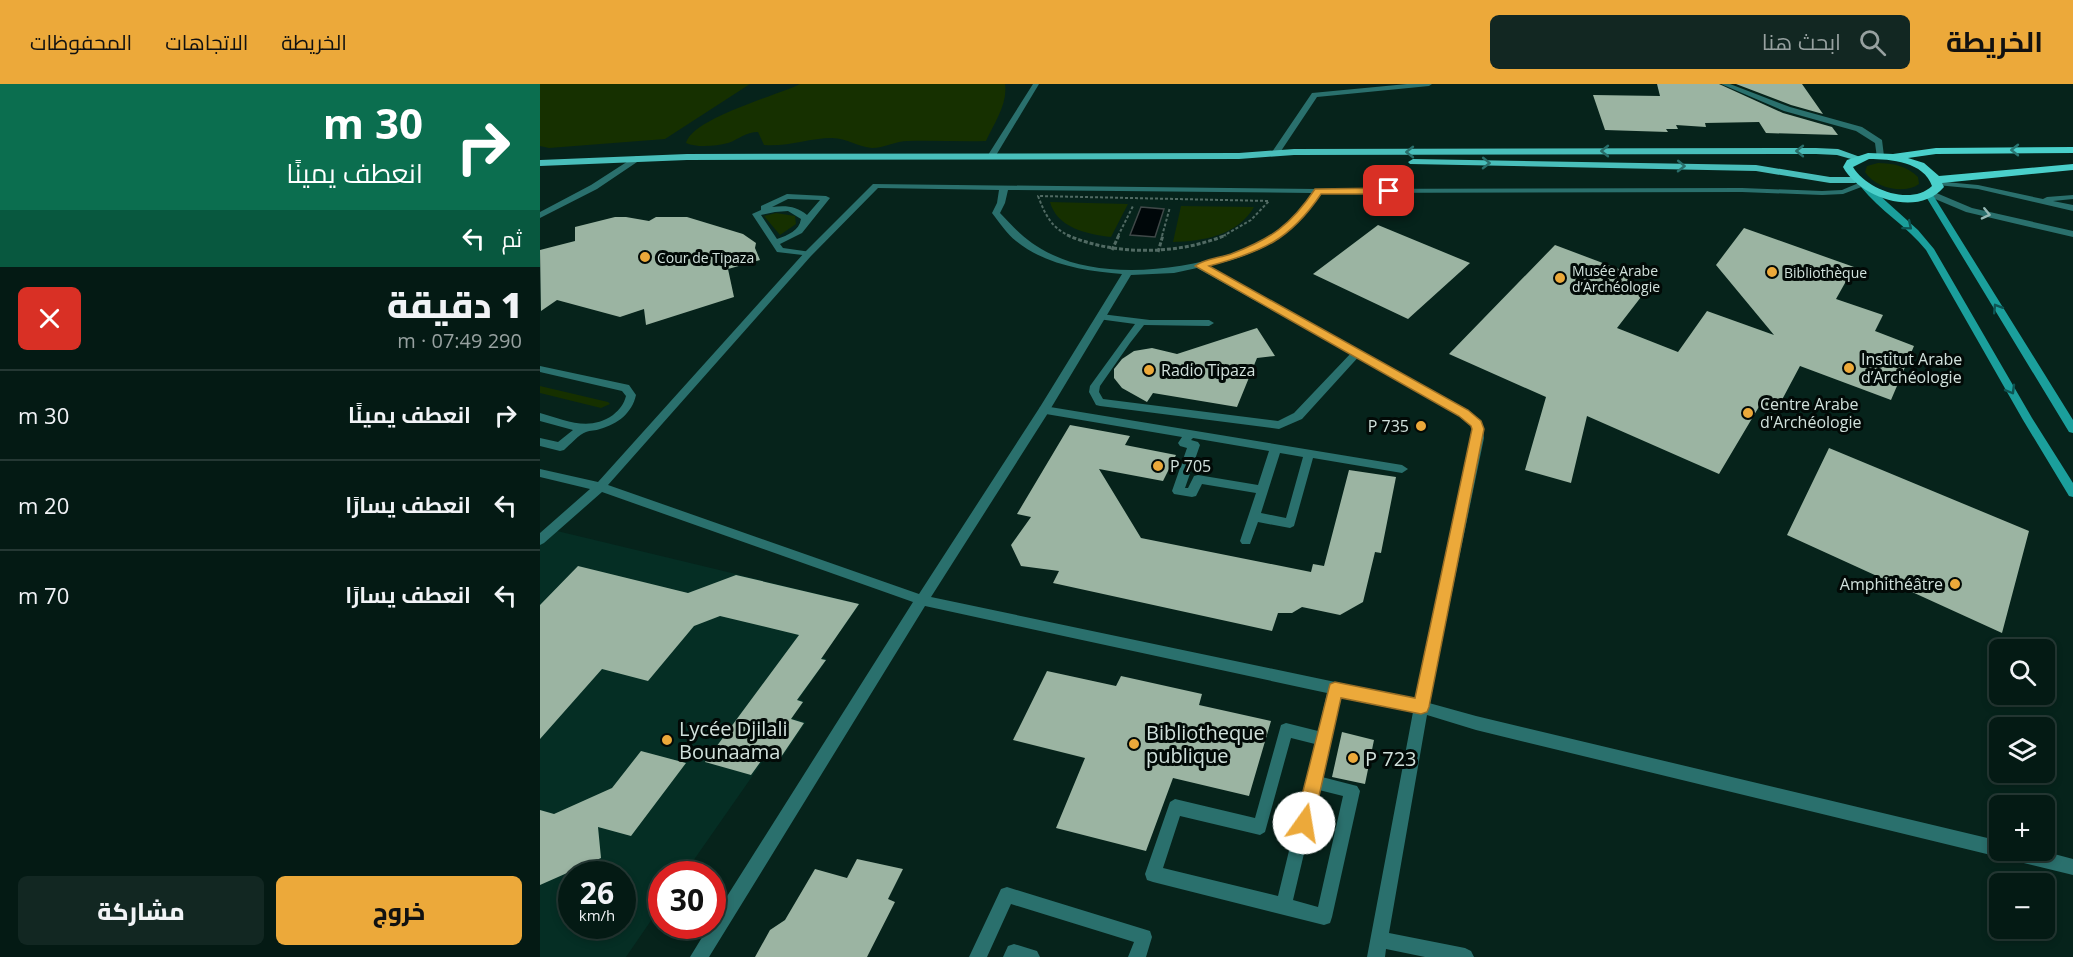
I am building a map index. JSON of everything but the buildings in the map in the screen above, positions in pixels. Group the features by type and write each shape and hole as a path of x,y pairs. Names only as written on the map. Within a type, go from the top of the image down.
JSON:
{"highway":[{"path":"1886,156 1925,169 1937,182 1938,187 1930,195 1905,198 1877,192 1860,184 1848,167 1851,162 1858,158 1927,151 2073,150"},
{"path":"1937,182 2073,167"}],"main road":[{"path":"1239,156 1276,152 1816,151 1838,152 1858,158"},
{"path":"540,163 639,158 992,155 1239,156 1298,160 1756,168 1783,170 1833,181 1860,184 1912,228 1930,249 2028,420 2073,493"},
{"path":"1930,195 2073,429"}],"street":[{"path":"992,155 1036,84"},
{"path":"1276,152 1315,96 1429,84"},
{"path":"1724,84 1788,109 1868,132 1879,142 1886,156"},
{"path":"540,215 594,187 639,158"},
{"path":"1937,182 1978,187 2073,208"},
{"path":"540,540 600,487 808,254 876,186 1318,191 1742,190 1821,193 1844,192 1860,184"},
{"path":"1004,187 996,213 1006,228 1022,242 1044,254 1071,264 1128,272 1200,266 1260,246 1283,232 1301,217 1318,191"},
{"path":"1930,195 1969,210 2073,234"},
{"path":"756,214 787,196 826,198 799,231 775,243"},
{"path":"2037,200 2073,197"},
{"path":"756,214 774,209 791,209 802,214 805,222"},
{"path":"756,214 780,250 808,254"},
{"path":"1200,266 1464,413 1477,424 1478,429 1421,707 1376,957"},
{"path":"699,957 922,600 1044,410 1128,272"},
{"path":"1101,317 1142,322 1209,323"},
{"path":"1142,322 1126,340 1095,386 1094,392 1100,402 1279,425 1298,416 1357,353"},
{"path":"540,369 625,388 631,395 629,405 617,416 601,424 583,428 540,417"},
{"path":"1044,410 1402,469"},
{"path":"540,442 560,447 583,428"},
{"path":"1190,434 1184,443 1194,445 1178,491 1192,494 1198,479 1263,490"},
{"path":"1246,541 1276,448"},
{"path":"1254,517 1290,523 1309,454"},
{"path":"540,473 600,487 922,600 1421,707 1989,846"},
{"path":"1284,906 1335,689"},
{"path":"1314,782 1352,791 1324,917 1153,873 1175,807 1260,827 1286,730 1324,739"},
{"path":"2049,861 2073,867"},
{"path":"978,957 1007,895 1144,936 1137,957"},
{"path":"1379,939 1465,957"},
{"path":"1012,957 1014,952 1031,957"}],"path":[{"path":"1102,270 1143,188"},
{"path":"1147,272 1159,251 1176,189"},
{"path":"1038,196 1137,198 1172,199 1269,201 1251,220 1223,236 1199,244 1159,251 1112,249 1082,242 1056,227 1044,216 1038,196"}],"shaded area":[{"path":"1141,207 1164,209 1155,237 1130,235"},
{"name":"Lycée Djilali Bounaama","path":"553,530 860,604 822,657 827,659 799,699 804,701 792,718 806,722 779,762 765,758 693,861 648,861 648,925 626,957 540,957 540,542"}],"green space":[{"path":"540,84 750,84 665,139 549,148 540,146"},
{"path":"800,84 1005,84 1005,91 1000,113 986,141 908,141 872,148 832,138 782,145 764,145 758,132 718,145 701,146 686,143 692,134 703,125"},
{"path":"1878,163 1894,165 1914,173 1918,177 1919,184 1906,189 1883,186 1865,172 1867,166"},
{"path":"1050,202 1128,204 1111,237 1092,234 1066,224 1059,218"},
{"path":"1181,206 1254,207 1247,217 1229,231 1207,238 1173,242"},
{"path":"776,213 795,216 796,224 780,235 764,216"},
{"path":"540,386 610,404 601,408 540,393"}],"place":[{"name":"Cour de Tipaza","path":"645,257"},
{"name":"Bibliothèque","path":"1772,272"},
{"name":"Musée Arabe d’Archéologie","path":"1560,278"},
{"name":"Institut Arabe d’Archéologie","path":"1849,368"},
{"name":"Radio Tipaza","path":"1149,370"},
{"name":"Centre Arabe d'Archéologie","path":"1748,413"},
{"name":"P 735","path":"1421,426"},
{"name":"P 705","path":"1158,466"},
{"name":"Amphithéâtre","path":"1955,584"},
{"name":"Lycée Djilali Bounaama","path":"667,740"},
{"name":"Bibliotheque publique","path":"1134,744"},
{"name":"P 723","path":"1353,758"}],"route":[{"path":"1304,823 1335,689 1421,707 1478,438 1478,429 1472,418 1464,413 1200,266 1260,246 1283,232 1301,217 1318,191 1389,191"}]}
